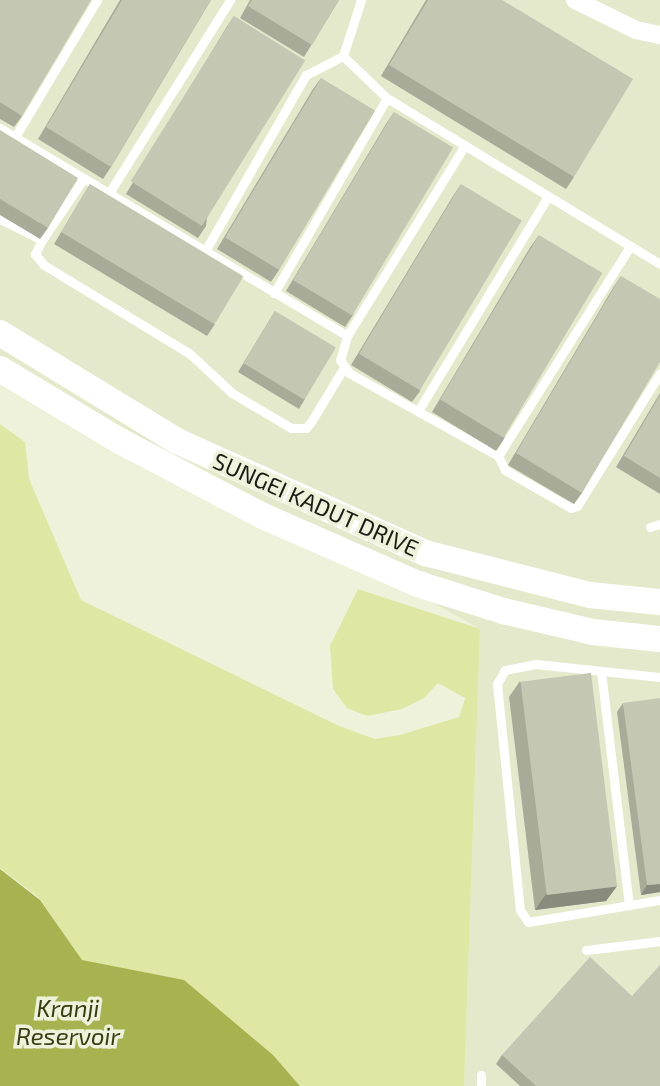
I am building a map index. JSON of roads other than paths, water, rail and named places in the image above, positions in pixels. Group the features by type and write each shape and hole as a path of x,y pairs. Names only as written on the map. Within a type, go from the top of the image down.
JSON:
{"main road":[{"name":"SUNGEI KADUT DRIVE","path":"0,333 177,441 425,553 590,595 660,602"},
{"name":"SUNGEI KADUT DRIVE","path":"0,369 120,441 263,516 418,584 502,611 593,632 660,639"}],"street":[{"path":"575,0 636,30 660,35"}],"lane":[{"path":"15,137 97,0"},
{"path":"109,193 230,0"},
{"path":"205,251 306,75 343,56 361,0"},
{"path":"343,56 387,98 660,264"},
{"path":"274,293 387,98"},
{"path":"0,128 347,336"},
{"path":"84,178 34,254 44,264 189,353 232,393 291,428 306,428 343,369 341,351 347,336 465,145"},
{"path":"418,411 548,196"},
{"path":"0,219 42,240"},
{"path":"498,456 630,246"},
{"path":"343,369 498,456 505,470 571,508 577,506 660,373"},
{"path":"650,527 660,524"},
{"path":"660,677 536,664 505,670 497,684 520,910 528,922 660,900"},
{"path":"601,671 629,905"},
{"path":"586,950 660,941"},
{"path":"481,1075 481,1086"}],"water":[{"name":"Kranji Reservoir","path":"0,869 40,900 82,960 184,980 273,1055 300,1086 0,1086"}]}
